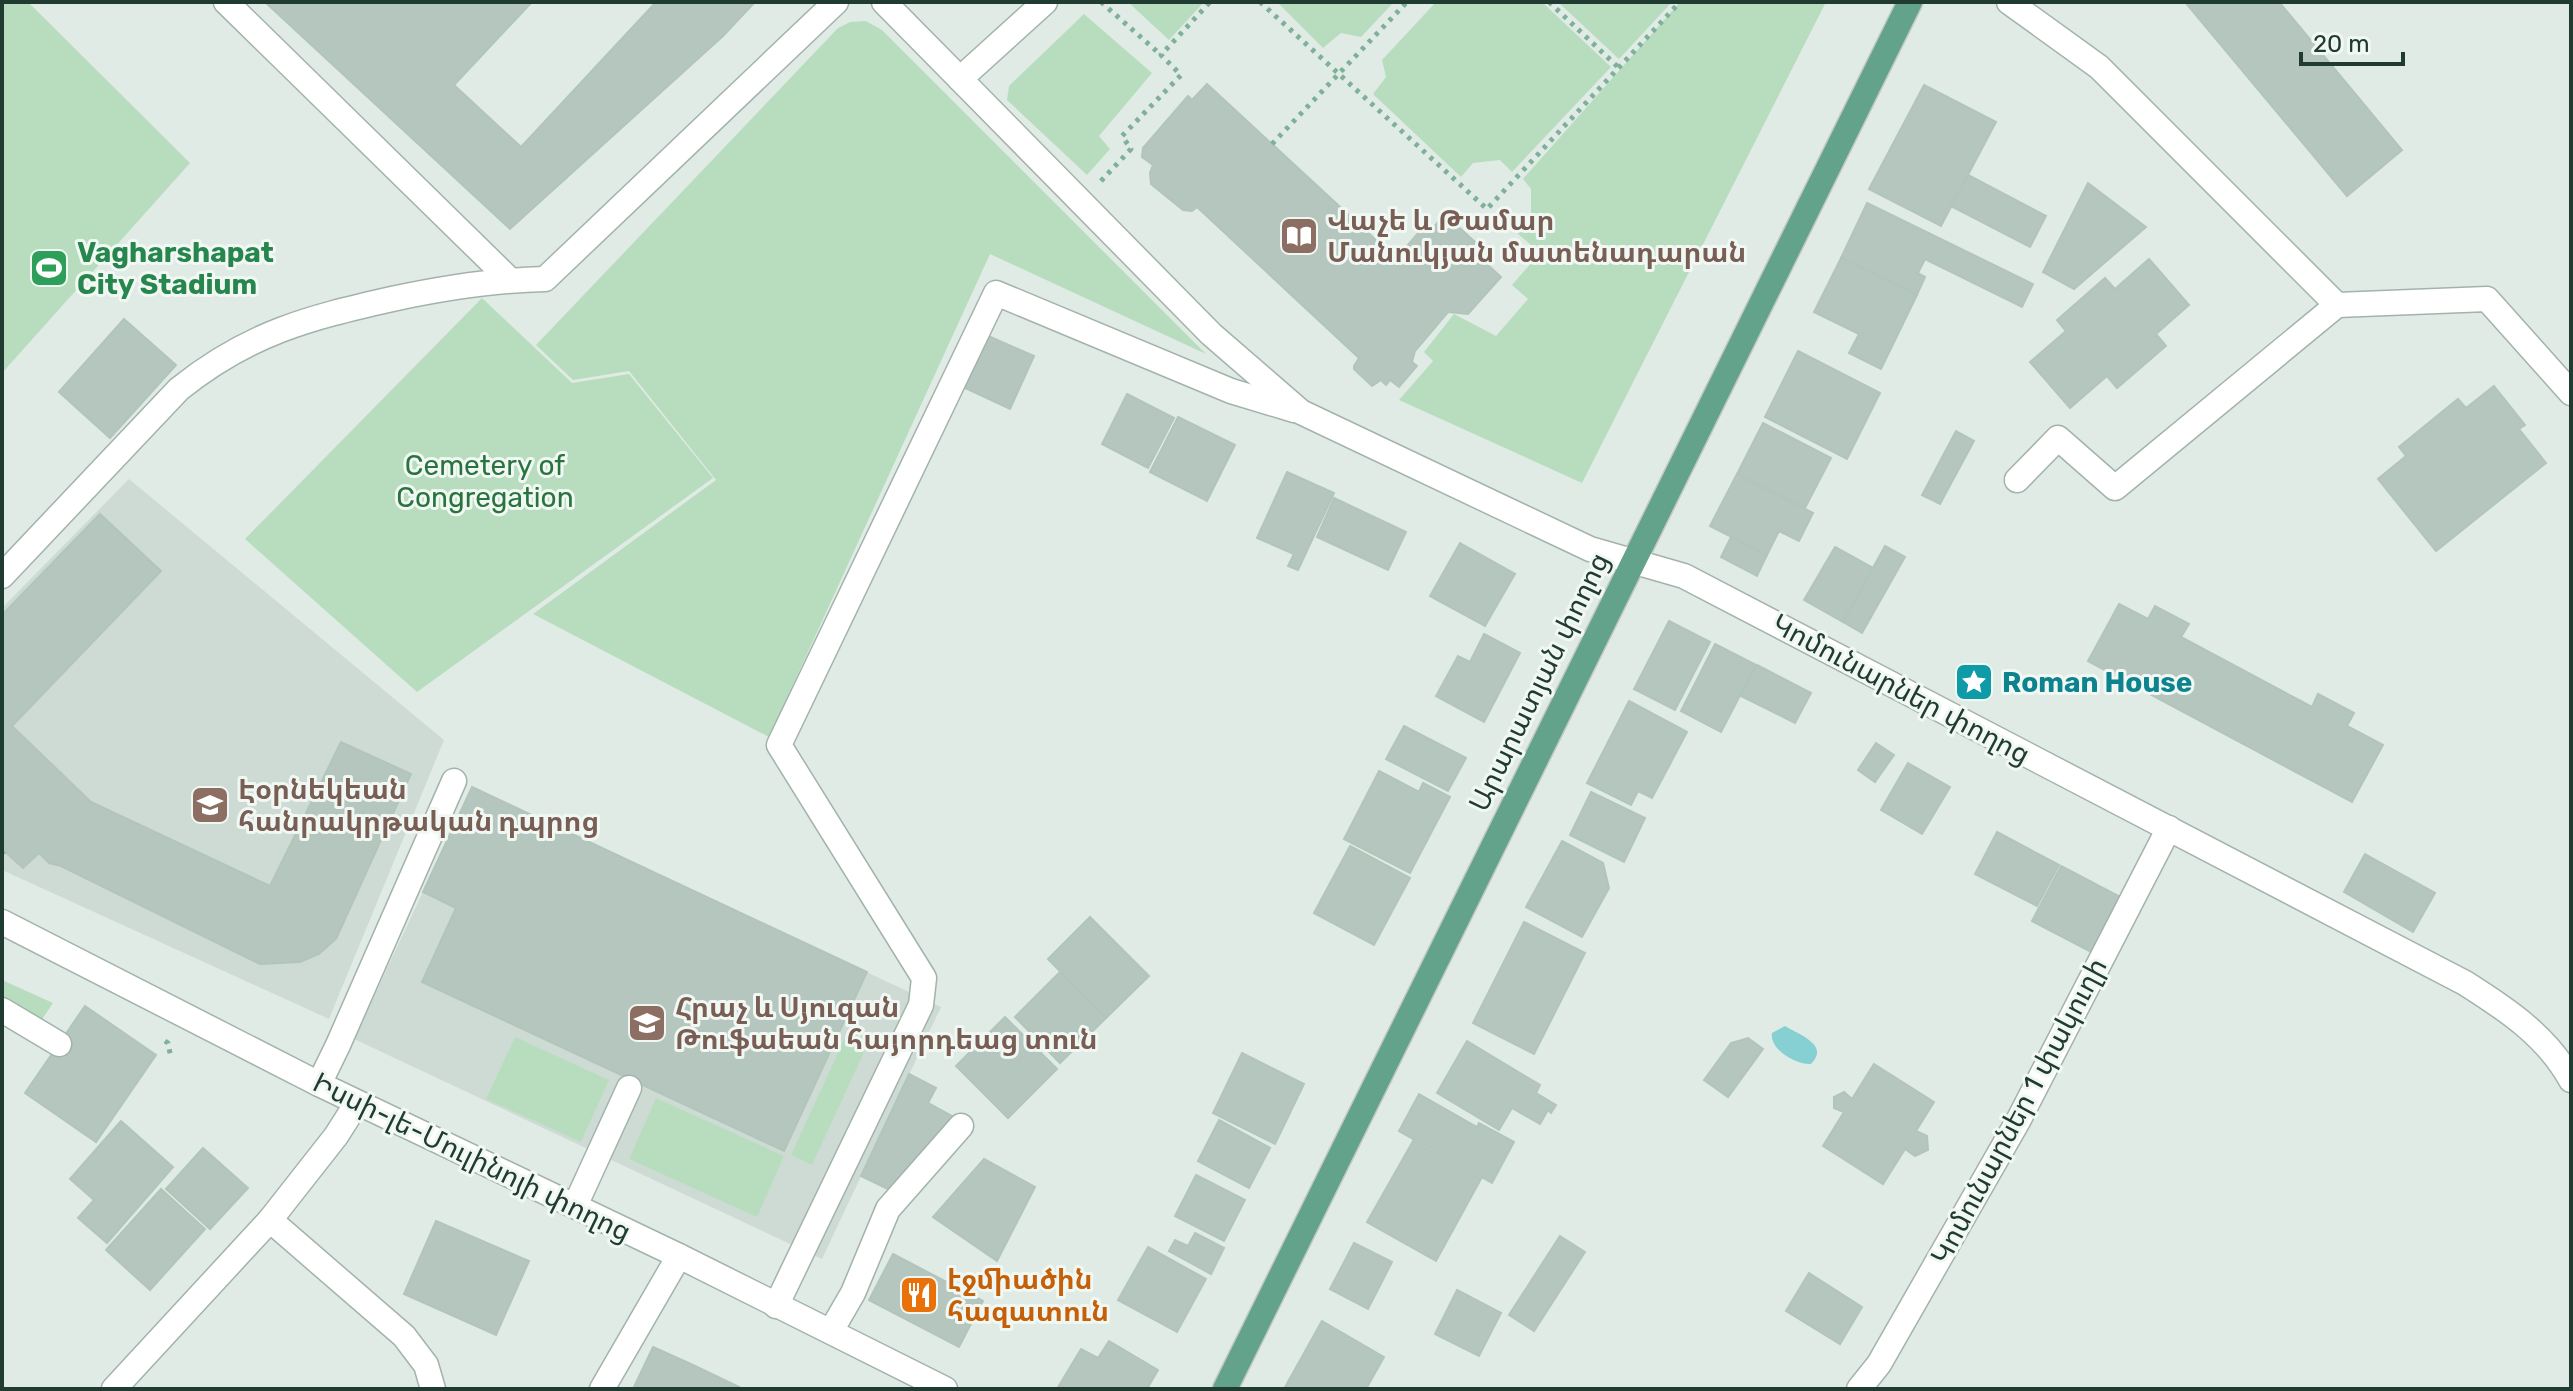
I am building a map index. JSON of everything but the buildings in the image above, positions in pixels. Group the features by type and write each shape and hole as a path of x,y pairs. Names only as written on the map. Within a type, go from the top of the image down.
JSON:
{"main road":[{"name":"Արարատյան փողոց","path":"1225,1389 1910,2"}],"street":[{"path":"226,2 510,280"},
{"path":"2,576 179,389 210,364 296,322 440,288 545,279 836,2"},
{"name":"Կոմունարներ փողոց","path":"884,2 1211,334 1301,412 1590,549 1684,576 2465,983 2519,1018 2568,1069"},
{"path":"960,79 1045,2"},
{"path":"2009,2 2099,67 2337,305"},
{"path":"776,1306 921,1005 924,978 779,745 996,293 1231,391 1301,412"},
{"path":"2017,480 2058,438 2115,488 2337,305 2487,299 2571,393"},
{"path":"319,1084 454,781"},
{"name":"Կոմունարներ 1 փակուղի","path":"1859,1389 1879,1364 2018,1121 2169,828"},
{"name":"Իսսի-լե-Մուլինոյի փողոց","path":"2,922 357,1103 679,1256 945,1389"},
{"path":"2,1010 59,1044"},
{"path":"575,1206 629,1088"},
{"path":"114,1389 270,1220 336,1136 357,1103"},
{"path":"831,1331 853,1293 888,1209 961,1126"},
{"path":"270,1220 404,1336 426,1365 433,1389"},
{"path":"602,1389 679,1256"}],"path":[{"path":"1081,202 1131,149 1122,136 1181,75 1101,2"},
{"path":"1161,55 1210,2"},
{"path":"1260,2 1487,209 1680,2"},
{"path":"1272,144 1407,2"},
{"path":"1549,2 1619,68"}],"shaded area":[{"name":"Էօրնեկեան հանրակրթական դպրոց","path":"129,479 444,740 329,1019 2,870 2,608"},
{"name":"Հրաչ և Սյուզան Թուֆաեան հայորդեաց տուն","path":"472,787 941,1007 822,1259 354,1039"}],"green space":[{"name":"Vagharshapat City Stadium","path":"2,2 28,2 190,163 2,373"},
{"path":"1128,2 1204,2 1169,40"},
{"path":"1277,2 1394,2 1361,37 1341,33 1323,48"},
{"path":"1436,2 1542,2 1611,67 1512,172 1500,160 1473,163 1461,177 1373,94 1386,77 1382,60"},
{"path":"1558,2 1672,2 1619,59"},
{"path":"1680,2 1826,2 1582,483 1399,400 1433,361 1424,352 1454,314 1496,336 1528,299 1512,285 1540,253 1516,232 1531,214 1531,189 1523,179"},
{"path":"1084,14 1152,73 1099,136 1110,149 1087,175 1007,100 1009,86"},
{"path":"866,21 882,30 1206,354 990,254 769,737 533,614 716,480 629,371 573,380 536,345 838,28 850,22"},
{"name":"Cemetery of Congregation","path":"482,298 572,383 629,374 713,478 417,692 245,539"},
{"path":"2,980 53,1003 30,1037 2,1025"},
{"path":"848,1031 869,1041 812,1165 791,1155"},
{"path":"515,1037 609,1080 581,1142 486,1099"},
{"path":"656,1098 784,1156 757,1217 629,1159"}],"water":[{"path":"1785,1026 1815,1046 1816,1057 1811,1064 1791,1059 1775,1045 1772,1033"}],"place":[{"name":"Վաչե և Թամար Մանուկյան մատենադարան","path":"1299,236"},
{"name":"Vagharshapat City Stadium","path":"49,268"},
{"name":"Roman House","path":"1974,682"},
{"name":"Էօրնեկեան հանրակրթական դպրոց","path":"210,805"},
{"name":"Հրաչ և Սյուզան Թուֆաեան հայորդեաց տուն","path":"647,1023"},
{"name":"էջմիածին հազատուն","path":"919,1295"}]}
